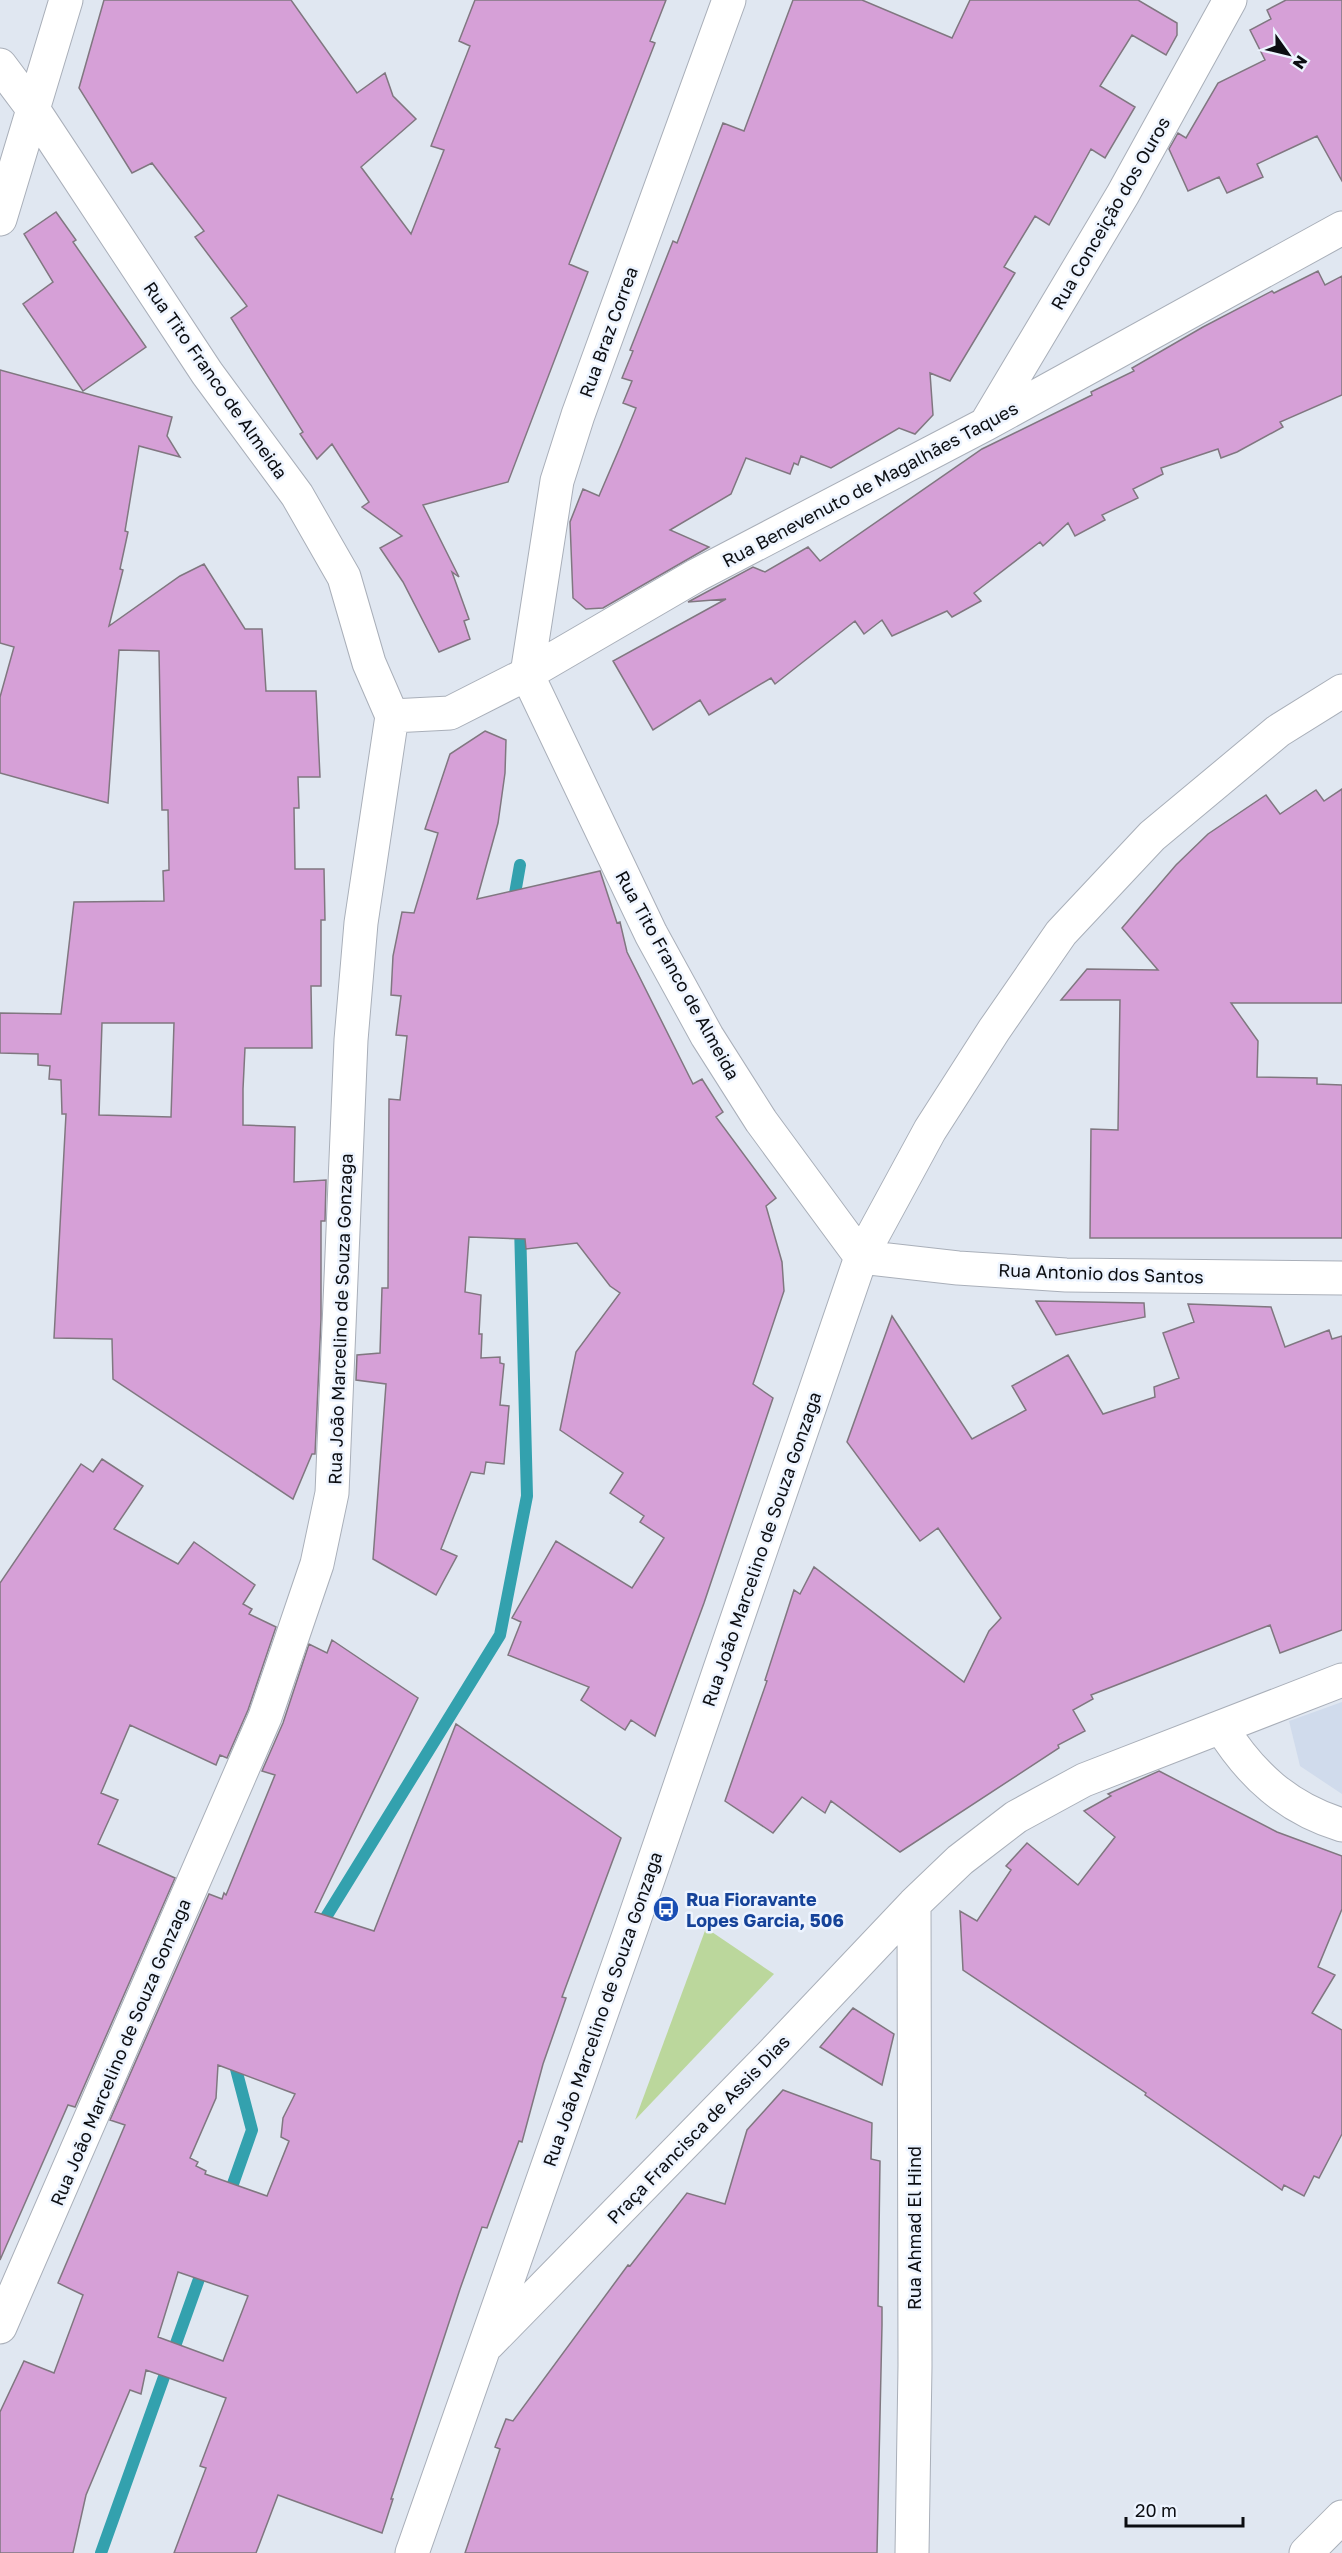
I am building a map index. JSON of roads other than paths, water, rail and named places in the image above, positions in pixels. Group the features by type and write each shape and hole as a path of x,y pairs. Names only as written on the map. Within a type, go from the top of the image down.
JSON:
{"street":[{"path":"0,219 66,0"},
{"name":"Rua Braz Correa","path":"527,674 557,481 586,393 729,0"},
{"name":"Rua Conceição dos Ouros","path":"986,424 1123,194 1230,0"},
{"name":"Rua Tito Franco de Almeida","path":"0,64 33,109 207,373 297,495 344,577 369,663 392,716"},
{"name":"Rua Benevenuto de Magalhães Taques","path":"392,716 450,713 527,674 697,575 986,424 1342,228"},
{"name":"Rua Tito Franco de Almeida","path":"527,674 651,934 707,1036 761,1121 861,1257"},
{"name":"Rua João Marcelino de Souza Gonzaga","path":"412,2553 480,2352 632,1926 861,1257 930,1130 994,1030 1061,933 1152,836 1278,731 1342,691"},
{"name":"Rua João Marcelino de Souza Gonzaga","path":"0,2327 265,1717 317,1564 332,1493 351,1040 361,923 392,716"},
{"name":"Rua Antonio dos Santos","path":"861,1257 958,1268 1066,1275 1342,1278"},
{"name":"Praça Francisca de Assis Dias","path":"480,2352 763,2063 914,1904 960,1860 1016,1817 1084,1780 1342,1680"},
{"path":"1221,1727 1241,1758 1264,1781 1290,1801 1324,1820 1342,1825"},
{"name":"Rua Ahmad El Hind","path":"912,2553 915,2366 914,1904"},
{"path":"1305,2553 1342,2517"}],"waterway":[{"path":"513,905 520,865"},
{"path":"318,1930 500,1635 527,1496 520,1225"},
{"path":"228,2198 252,2130 236,2069 242,2058"},
{"path":"101,2553 204,2265"}],"place":[{"name":"Rua Fioravante Lopes Garcia, 506","path":"666,1909"}]}
